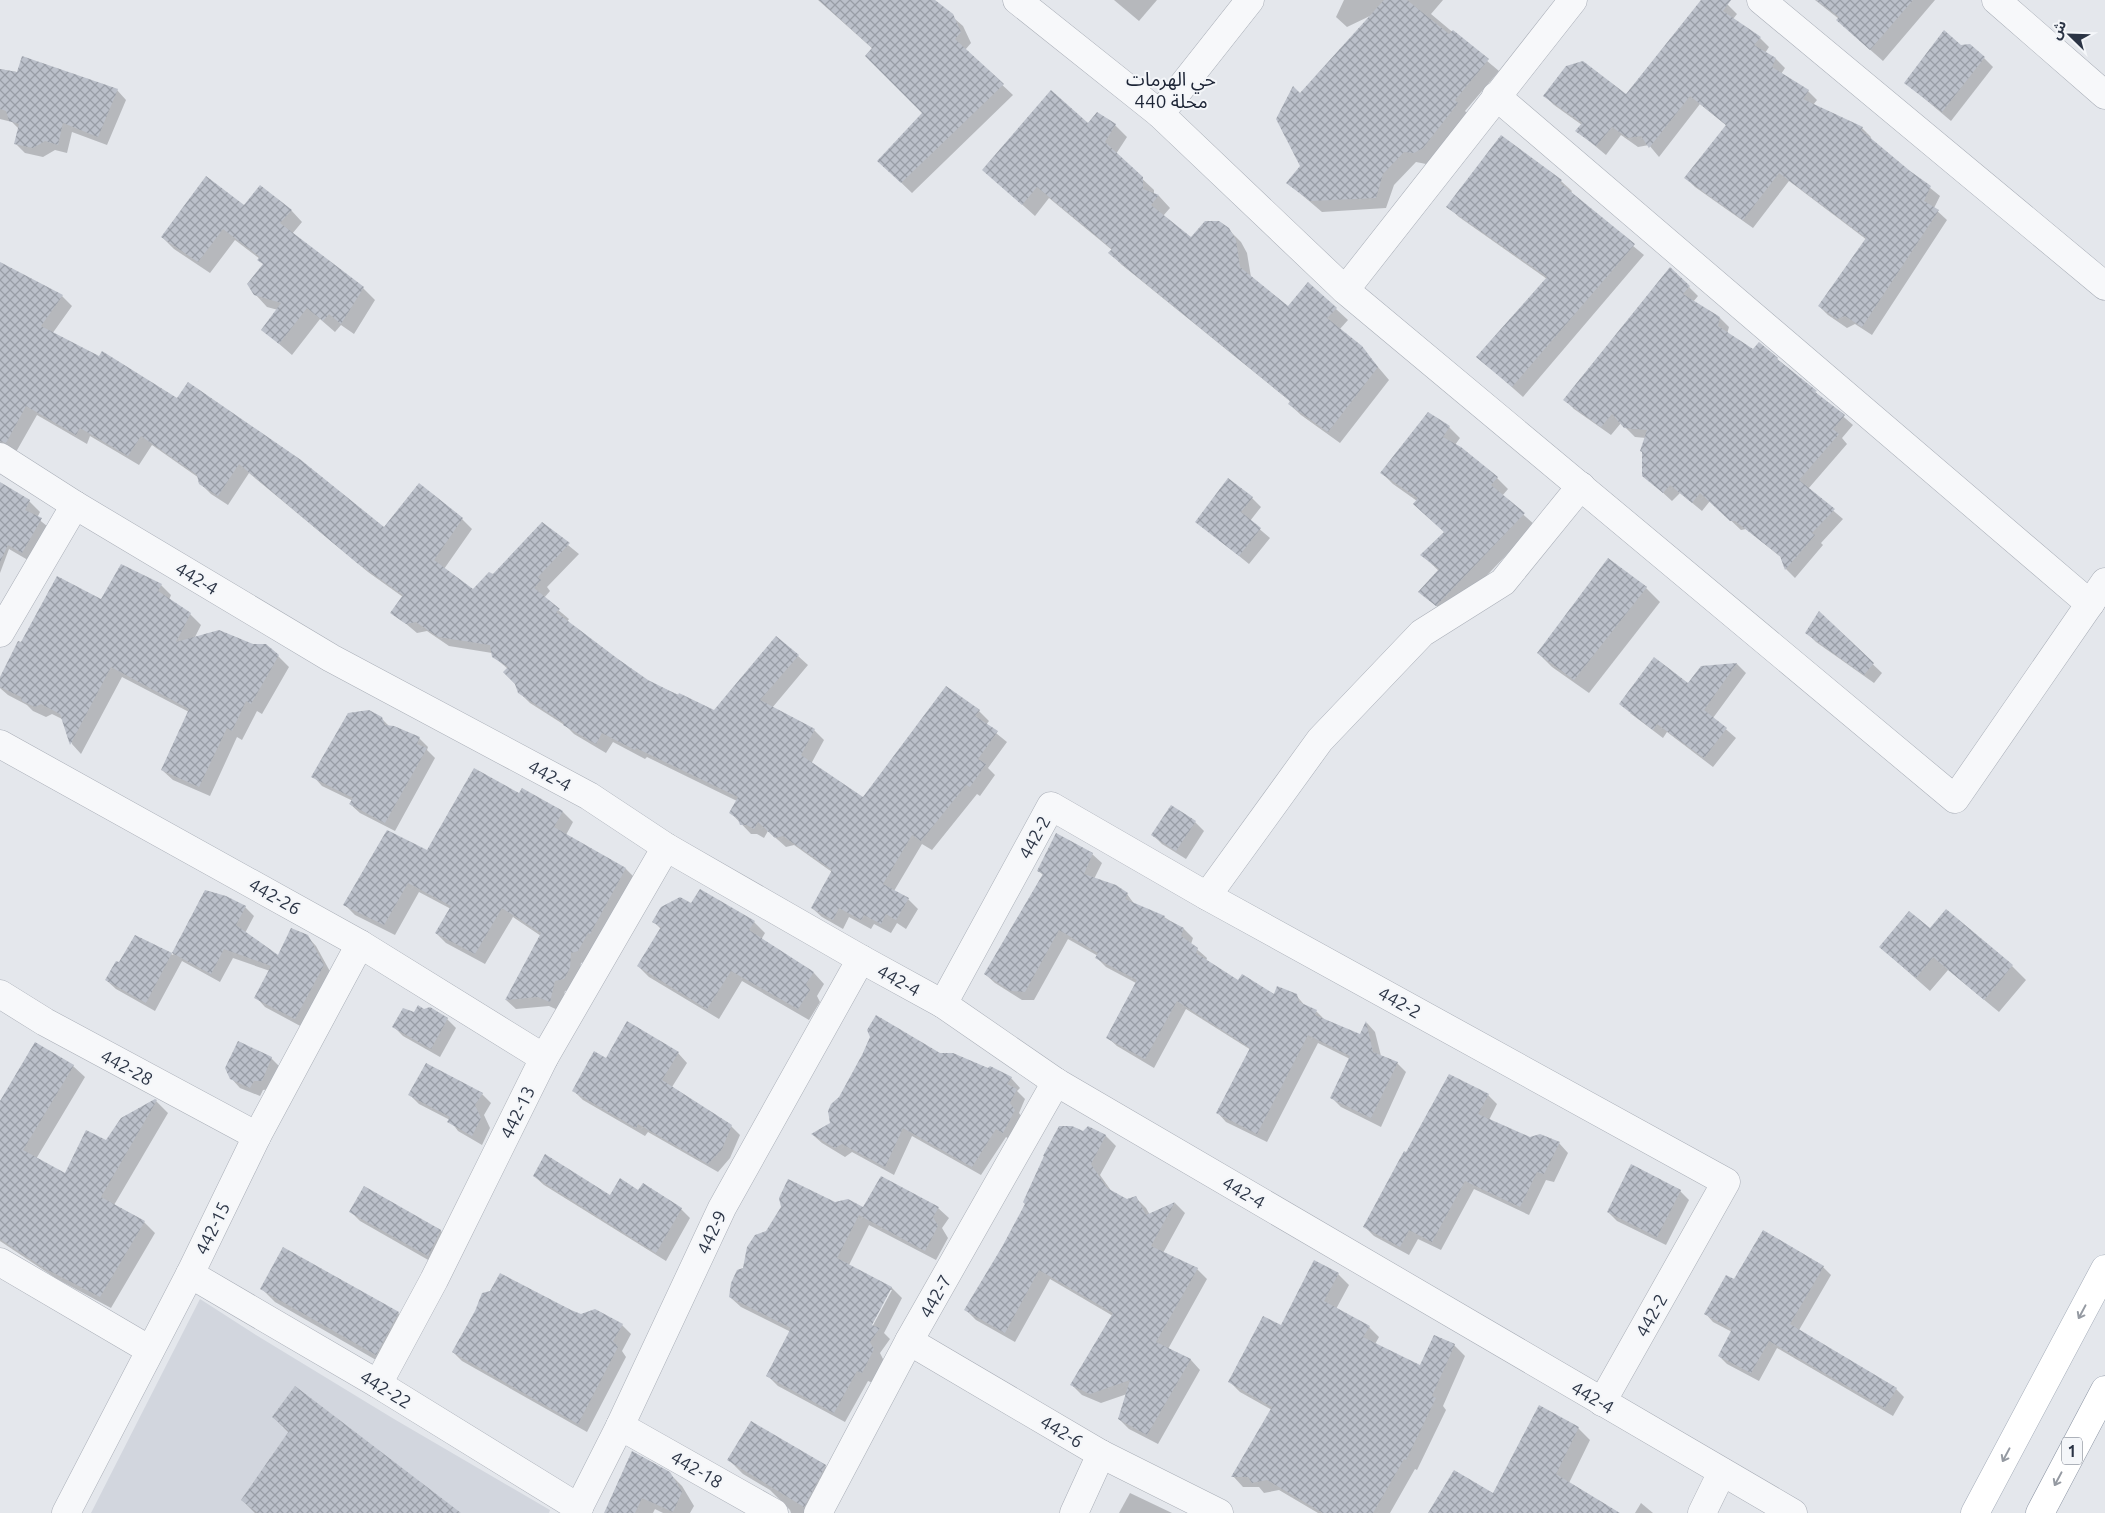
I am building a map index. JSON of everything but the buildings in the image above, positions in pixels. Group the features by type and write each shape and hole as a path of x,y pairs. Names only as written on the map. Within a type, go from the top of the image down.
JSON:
{"main road":[{"path":"1975,1513 2105,1269"},
{"name":"1","path":"2040,1513 2105,1390"}],"street":[{"path":"1017,0 1160,114 1345,290 1955,799 2097,593 1496,96"},
{"path":"1160,114 1250,0"},
{"path":"1345,290 1573,0"},
{"path":"1761,0 2105,286"},
{"path":"1996,0 2105,95"},
{"name":"442-4","path":"0,457 75,505 338,663 590,796 666,847 861,960 943,1004 1056,1082 1793,1513"},
{"path":"1207,896 1320,740 1422,633 1503,582 1581,486"},
{"path":"0,633 75,505"},
{"name":"442-26","path":"0,744 360,944 544,1058"},
{"name":"442-2","path":"943,1004 1051,806 1207,896 1726,1182 1602,1402"},
{"name":"442-13","path":"378,1384 434,1280 544,1058 666,847"},
{"name":"442-15","path":"66,1513 190,1274 257,1136 360,944"},
{"name":"442-9","path":"577,1511 620,1426 722,1208 861,960"},
{"name":"442-28","path":"0,994 45,1022 257,1136"},
{"name":"442-7","path":"818,1513 909,1342 1056,1082"},
{"path":"0,1262 150,1350"},
{"name":"442-22","path":"190,1274 378,1384 577,1511"},
{"name":"442-6","path":"909,1342 1101,1454 1219,1513"},
{"name":"442-18","path":"620,1426 774,1513"},
{"path":"1074,1513 1101,1454"},
{"path":"1702,1513 1722,1472"}],"shaded area":[{"path":"200,1299 394,1419 550,1510 549,1513 91,1513"}],"district":[{"name":"حي الهرمات محلة 440","path":"1171,90"}]}
